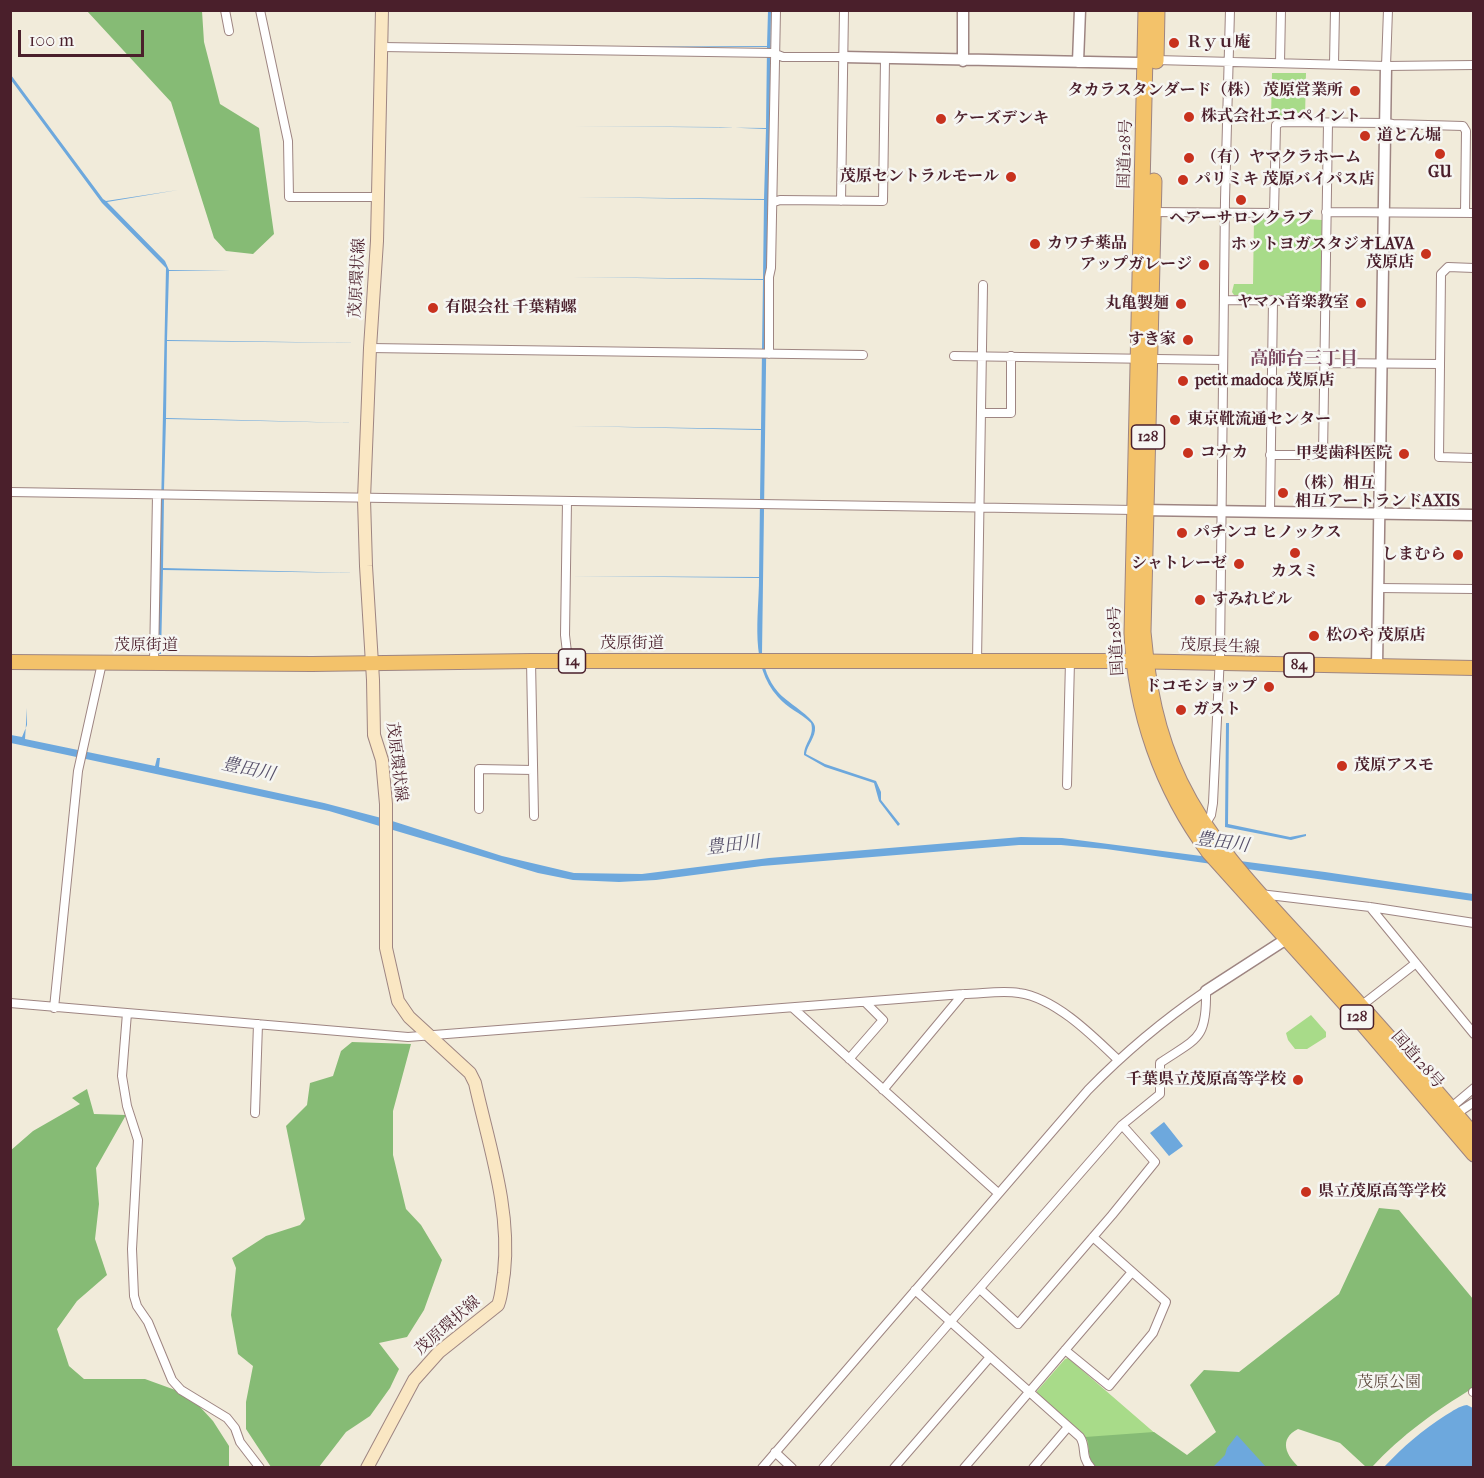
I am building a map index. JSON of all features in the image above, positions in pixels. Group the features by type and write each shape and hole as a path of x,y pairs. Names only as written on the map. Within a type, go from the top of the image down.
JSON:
{"highway":[{"name":"国道128号","path":"1146,10 1151,61"},
{"name":"国道128号","path":"1157,10 1151,61 1141,510 1132,633 1140,661 1144,714 1158,759 1174,796 1202,831 1236,884 1253,892"},
{"name":"国道128号","path":"1202,831 1216,841 1253,892 1291,936 1450,1114 1473,1136"},
{"name":"国道128号","path":"1291,936 1361,1006 1450,1114 1473,1154"}],"main road":[{"name":"茂原環状線","path":"368,1467 414,1380 439,1352 498,1305 506,1256 504,1211 476,1083 470,1073 409,1017 398,1001 386,948 386,806 382,760 374,735 364,499 378,197 382,10"},
{"name":"茂原街道","path":"10,662 312,664 531,661 1140,661"},
{"name":"茂原長生線","path":"1140,661 1473,668"}],"street":[{"path":"225,10 229,31"},
{"path":"260,10 288,141 289,197 378,197"},
{"path":"769,354 774,202 776,10"},
{"path":"841,201 844,10"},
{"path":"963,10 963,60"},
{"path":"1078,62 1080,10"},
{"path":"1202,831 1211,815 1213,804 1219,664 1230,10"},
{"path":"1280,63 1281,10"},
{"path":"1334,64 1335,10"},
{"path":"1377,666 1388,10"},
{"path":"382,47 772,53 783,57 885,59 1078,62 1229,61 1386,66 1473,65"},
{"path":"774,202 780,200 883,201 885,59"},
{"path":"1148,212 1274,213 1276,125 1281,122 1459,124 1466,128 1469,213 1326,212"},
{"path":"1270,455 1323,455 1328,123"},
{"path":"1473,268 1448,267 1441,274 1439,457 1473,458"},
{"path":"977,661 983,285"},
{"path":"1224,300 1325,301"},
{"path":"1270,512 1273,300"},
{"path":"370,348 864,355"},
{"path":"954,356 1223,360"},
{"path":"982,413 1011,413 1011,356"},
{"path":"1324,363 1440,364"},
{"path":"10,492 1473,514"},
{"path":"154,662 158,495"},
{"path":"567,501 566,643 568,661"},
{"path":"1379,588 1473,589"},
{"path":"531,661 534,816"},
{"path":"1067,785 1070,661"},
{"path":"54,1008 78,771 102,663"},
{"path":"479,809 479,769 533,770"},
{"path":"1253,892 1469,923 1473,933"},
{"path":"1370,907 1473,1034"},
{"path":"762,1467 1088,1090 1118,1060 1167,1018 1291,936"},
{"path":"1361,1006 1416,963"},
{"path":"823,1467 1122,1125 1160,1094 1160,1063 1194,1040 1203,1030 1206,1015 1206,991"},
{"path":"10,1002 54,1008 408,1037 963,994 1017,992 1035,996 1049,1003 1118,1060"},
{"path":"883,1090 963,994"},
{"path":"849,1059 883,1020 865,1002"},
{"path":"794,1008 998,1193"},
{"path":"127,1013 122,1076 127,1106 138,1140 132,1249 134,1296 137,1306 148,1322 172,1380 181,1390 227,1418 235,1428 240,1442 260,1467"},
{"path":"255,1113 258,1024"},
{"path":"1450,1114 1473,1088"},
{"path":"1450,1114 1473,1102"},
{"path":"980,1289 1017,1324 1093,1238 1155,1162 1122,1125"},
{"path":"1065,1350 1109,1386 1153,1333 1166,1302 1093,1238"},
{"path":"964,1467 1132,1272"},
{"path":"915,1290 1083,1442 1083,1457 1091,1467"},
{"path":"894,1467 990,1357"},
{"path":"1033,1467 1068,1427"},
{"path":"775,1452 792,1467"}],"green space":[{"path":"87,11 202,11 204,42 220,104 259,128 274,234 253,254 226,251 214,238 171,102"},
{"path":"1272,73 1306,73 1305,118 1271,118"},
{"path":"1256,216 1322,220 1321,294 1318,297 1234,295 1232,292 1234,284 1253,284 1254,218"},
{"path":"1311,1015 1326,1032 1326,1037 1307,1049 1295,1049 1286,1033"},
{"path":"352,1042 411,1044 393,1111 393,1155 406,1209 421,1225 442,1260 424,1310 407,1337 379,1343 399,1369 390,1388 370,1416 346,1432 319,1467 271,1467 246,1429 246,1402 253,1366 238,1354 231,1315 236,1268 232,1258 266,1236 300,1225 305,1219 286,1126 307,1105 310,1083 333,1076 341,1051"},
{"path":"87,1089 94,1114 126,1115 96,1168 99,1204 95,1239 107,1275 77,1301 57,1329 69,1366 84,1379 145,1379 189,1395 213,1421 229,1446 229,1467 11,1467 10,1151 33,1131 80,1104 72,1098"},
{"name":"茂原公園","path":"1379,1208 1399,1210 1473,1299 1473,1388 1420,1424 1372,1467 1366,1467 1340,1443 1298,1429 1288,1438 1286,1448 1300,1468 1096,1467 1090,1463 1088,1441 1085,1437 1154,1432 1187,1455 1216,1432 1190,1385 1204,1370 1239,1372 1339,1294"},
{"path":"1068,1358 1194,1467 1096,1467 1092,1463 1086,1438 1037,1395 1037,1391"}],"water":[{"path":"768,11 771,11 762,653 765,669 778,692 814,723 814,734 806,754 825,764 876,781 881,792 881,800 900,824 898,826 879,801 874,783 825,767 804,755 812,732 811,723 778,697 769,684 759,656 757,624 759,578 570,576 759,577 761,430 571,426 761,429 762,350 573,347 762,349 763,280 573,277 763,279 764,200 577,197 764,199 766,129 733,128 766,128 767,47 579,46 767,46"},
{"path":"11,75 103,199 106,201 178,190 107,202 165,261 169,270 230,271 169,271 167,340 360,343 167,341 166,418 354,423 166,419 164,490 352,494 164,497 163,568 355,573 163,570 161,654 158,654 166,268 102,203 11,80"},
{"path":"575,126 717,127 733,128"},
{"path":"1226,723 1229,723 1228,824 1290,837 1306,834 1306,836 1291,840 1225,827"},
{"path":"26,728 25,739 155,766 157,758 160,758 159,767 324,803 389,820 502,856 574,873 642,874 769,858 1021,837 1062,838 1325,872 1473,894 1473,901 1106,849 1061,845 1019,845 762,866 656,880 619,882 573,880 538,873 329,811 11,743 11,735 22,737"},
{"path":"1164,1122 1183,1146 1169,1156 1150,1133"},
{"path":"1467,1405 1473,1408 1473,1467 1384,1467 1429,1427 1461,1406"},
{"path":"1237,1435 1266,1467 1213,1467 1225,1455 1227,1448"}],"place":[{"name":"Ｒｙｕ庵","path":"1174,43"},
{"name":"タカラスタンダード（株） 茂原営業所","path":"1355,91"},
{"name":"株式会社エコペイント","path":"1189,117"},
{"name":"ケーズデンキ","path":"941,119"},
{"name":"道とん堀","path":"1365,136"},
{"name":"GU","path":"1440,154"},
{"name":"（有）ヤマクラホーム","path":"1189,158"},
{"name":"茂原セントラルモール","path":"1011,177"},
{"name":"パリミキ 茂原バイパス店","path":"1183,180"},
{"name":"ヘアーサロンクラブ","path":"1241,200"},
{"name":"カワチ薬品","path":"1035,244"},
{"name":"ホットヨガスタジオLAVA 茂原店","path":"1426,254"},
{"name":"アップガレージ","path":"1204,265"},
{"name":"ヤマハ音楽教室","path":"1361,303"},
{"name":"丸亀製麺","path":"1181,304"},
{"name":"有限会社 千葉精螺","path":"433,308"},
{"name":"すき家","path":"1188,340"},
{"name":"petit madoca 茂原店","path":"1183,381"},
{"name":"東京靴流通センター","path":"1175,420"},
{"name":"コナカ","path":"1188,453"},
{"name":"甲斐歯科医院","path":"1404,454"},
{"name":"（株）相互 相互アートランドAXIS","path":"1283,493"},
{"name":"パチンコ ヒノックス","path":"1182,533"},
{"name":"カスミ","path":"1295,553"},
{"name":"しまむら","path":"1458,555"},
{"name":"シャトレーゼ","path":"1239,564"},
{"name":"すみれビル","path":"1200,600"},
{"name":"松のや 茂原店","path":"1314,636"},
{"name":"ドコモショップ","path":"1269,687"},
{"name":"ガスト","path":"1181,710"},
{"name":"茂原アスモ","path":"1342,766"},
{"name":"千葉県立茂原高等学校","path":"1298,1080"},
{"name":"県立茂原高等学校","path":"1306,1192"}],"district":[{"name":"高師台三丁目","path":"1304,360"}],"water label":[{"name":"豊田川","path":"248,770"},
{"name":"豊田川","path":"1222,843"},
{"name":"豊田川","path":"733,846"}]}
